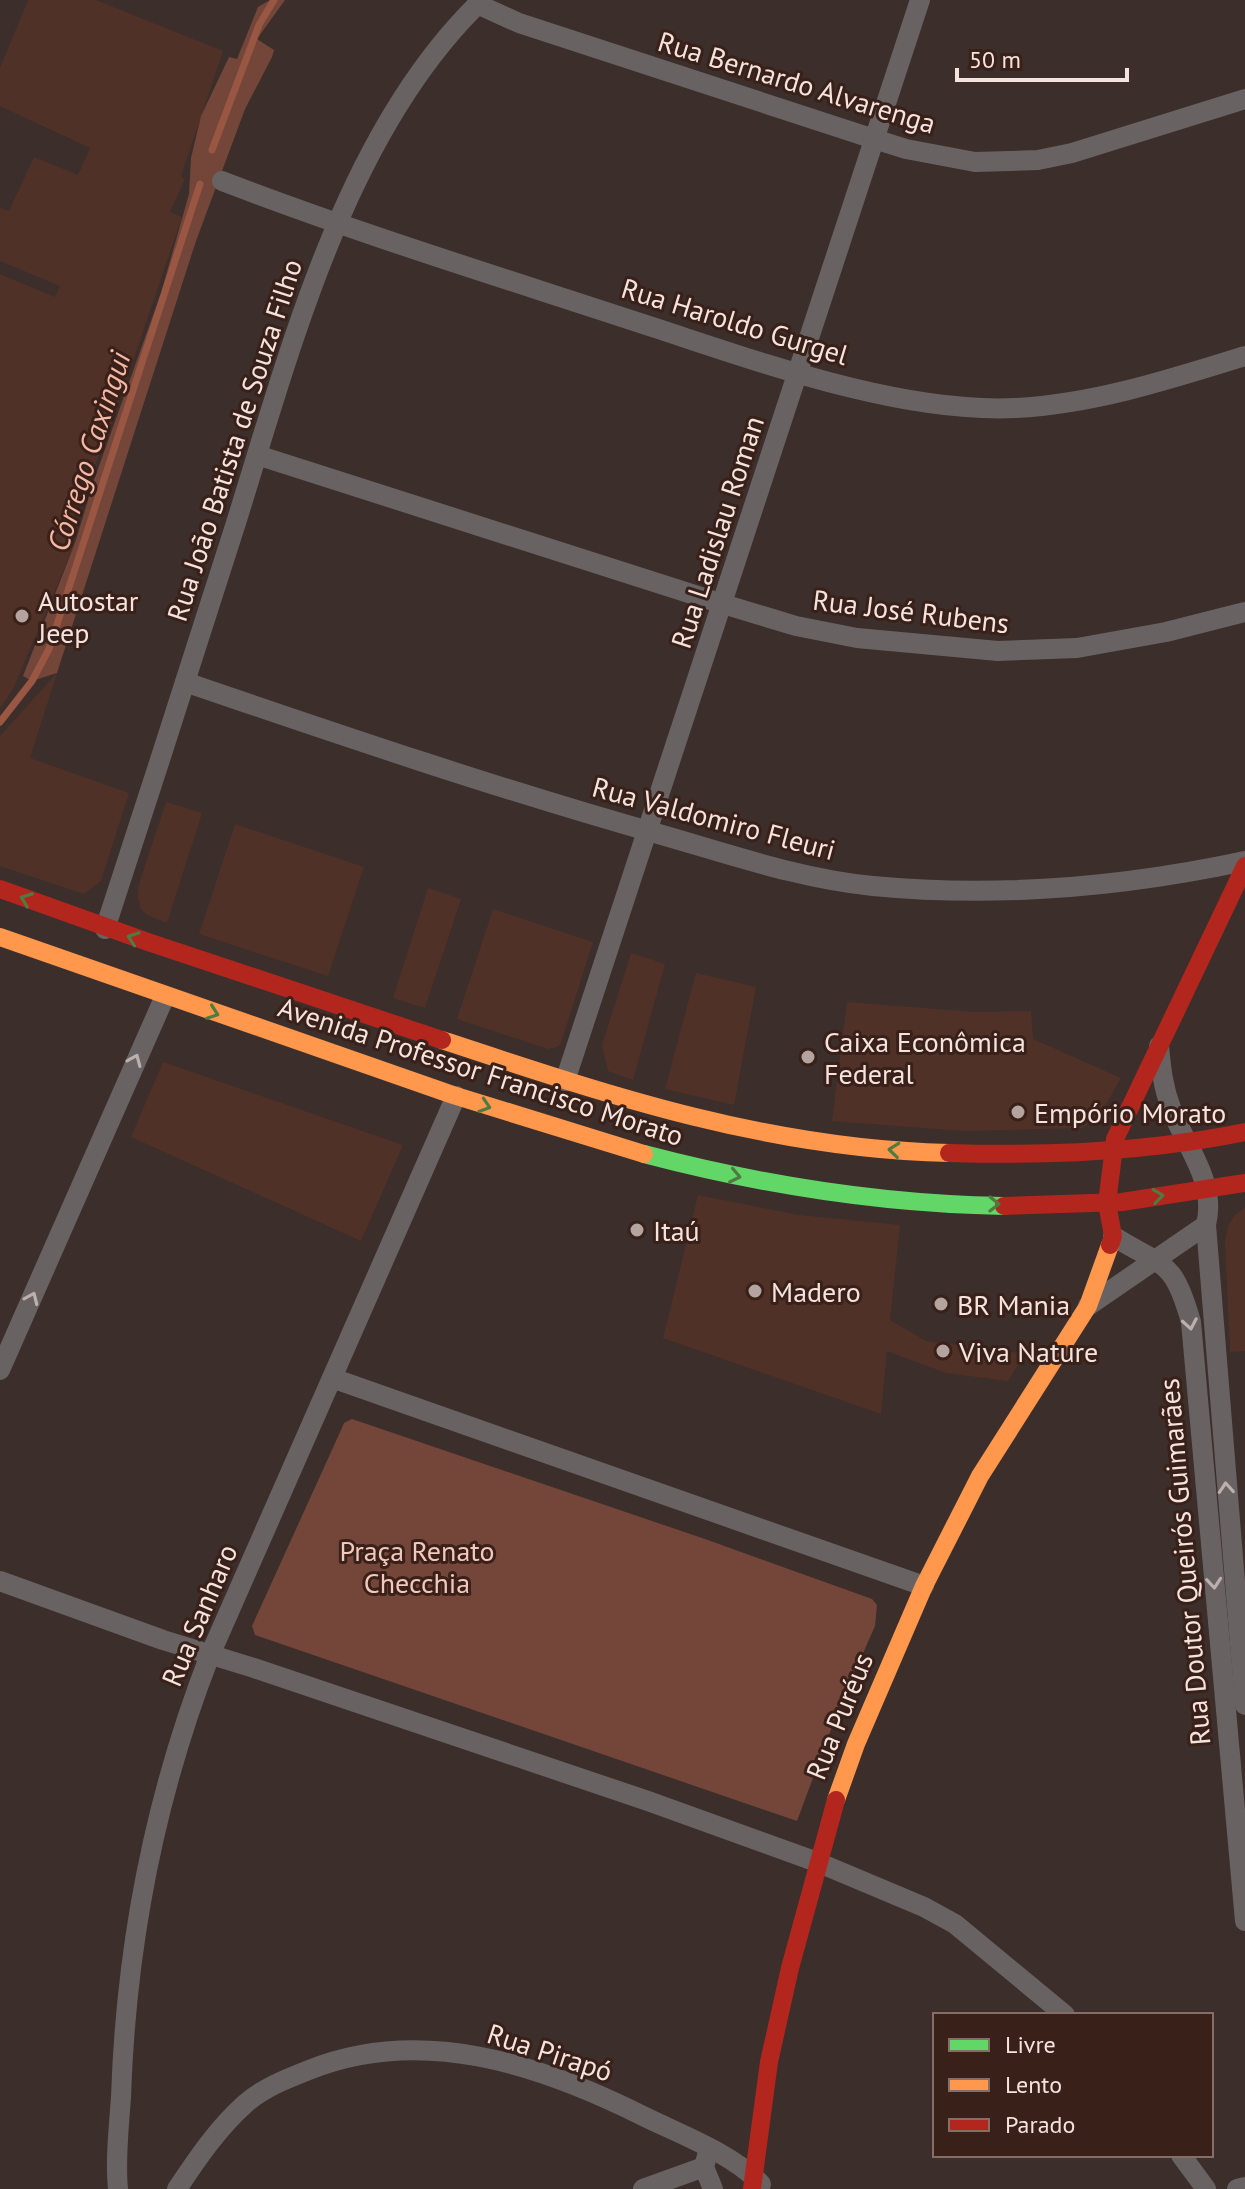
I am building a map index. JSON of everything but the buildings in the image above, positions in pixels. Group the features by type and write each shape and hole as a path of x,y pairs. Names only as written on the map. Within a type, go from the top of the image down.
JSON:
{"main road":[{"name":"Rua Puréus","path":"757,2185 769,2062 817,1862 856,1744 924,1586 980,1476 1088,1306 1113,1236 1107,1203 1112,1151 1126,1111 1245,863"},
{"name":"Avenida Professor Francisco Morato","path":"0,889 105,929 565,1081 732,1127 849,1146 977,1155 1112,1151 1188,1144 1245,1132"},
{"name":"Avenida Professor Francisco Morato","path":"0,937 596,1142 772,1184 922,1202 1107,1203 1245,1183"}],"street":[{"name":"Rua Ladislau Roman","path":"565,1081 920,0"},
{"name":"Rua Bernardo Alvarenga","path":"479,2 519,23 874,139 906,149 975,162 1038,160 1072,153 1245,99"},
{"name":"Rua João Batista de Souza Filho","path":"105,929 325,252 376,142 415,81 479,2"},
{"name":"Rua Haroldo Gurgel","path":"222,181 336,225 799,372 885,394 938,403 1014,408 1117,392 1245,356"},
{"name":"Rua José Rubens","path":"257,455 723,604 796,626 857,638 998,651 1077,648 1166,632 1245,612"},
{"name":"Rua Valdomiro Fleuri","path":"185,682 649,831 818,879 961,891 1076,887 1245,863"},
{"path":"0,1370 165,996"},
{"path":"1159,1046 1166,1093 1208,1190 1206,1225"},
{"name":"Rua Sanharo","path":"118,2189 122,2061 145,1873 180,1742 210,1655 456,1096"},
{"name":"Rua Puréus","path":"1088,1306 1155,1257 1206,1225"},
{"name":"Rua Doutor Queirós Guimarães","path":"1206,1225 1245,1705"},
{"name":"Rua Doutor Queirós Guimarães","path":"1113,1236 1155,1257 1172,1273 1182,1291 1191,1322 1245,1921"},
{"path":"332,1378 924,1586"},
{"path":"0,1581 210,1655 648,1801 817,1862 924,1907 955,1924 1063,2013"},
{"name":"Rua Pirapó","path":"177,2189 224,2126 246,2103 277,2082 354,2055 389,2050 460,2052 507,2061 595,2092 757,2185"},
{"path":"1182,2157 1206,2189"},
{"path":"643,2189 707,2158 713,2189"},
{"path":"1237,2189 1245,2187"}],"shaded area":[{"path":"28,0 96,0 223,51 181,176 185,179 170,212 182,217 110,428 66,538 75,543 13,689 0,708 0,274 55,297 60,286 0,261 0,208 9,211 34,157 78,175 90,148 0,106 0,68"},
{"path":"57,673 30,758 129,793 101,881 84,894 0,866 0,736"},
{"path":"166,802 202,813 167,923 147,915 141,909 138,898 138,887"},
{"path":"235,824 364,867 328,976 199,934"},
{"path":"428,888 461,899 425,1008 393,998"},
{"path":"493,909 593,942 561,1043 557,1047 548,1049 457,1019"},
{"path":"631,953 665,964 633,1080 608,1071 602,1045"},
{"path":"696,973 756,987 734,1105 665,1089"},
{"path":"847,1002 974,1012 1031,1011 1033,1039 1121,1078 1099,1117 1082,1128 964,1131 832,1121"},
{"path":"163,1062 403,1145 361,1241 131,1137"},
{"path":"698,1195 799,1215 900,1225 890,1320 926,1341 1025,1354 1008,1381 946,1373 887,1351 881,1414 663,1338"},
{"path":"1245,1208 1245,1351 1230,1352 1225,1242 1228,1226 1235,1215"}],"green space":[{"path":"270,0 285,0 257,39 274,50 272,57 245,109 196,241 57,673 32,681 23,676 75,543 94,480 161,293 189,194 191,158 201,116 229,57 237,59 258,7"},
{"name":"Praça Renato Checchia","path":"352,1419 872,1599 877,1605 875,1626 839,1708 797,1821 255,1635 252,1626 344,1423"}],"waterway":[{"name":"Córrego Caxingui","path":"212,150 259,25 274,0"},
{"name":"Córrego Caxingui","path":"0,722 32,681 49,649 200,184"}],"traffic: fast":[{"path":"644,1154 733,1175 822,1191 912,1201 1004,1206"}],"traffic: slow":[{"path":"0,937 453,1095 644,1154"},
{"path":"442,1040 567,1081 691,1116 818,1142 949,1153"},
{"path":"836,1800 856,1744 924,1586 980,1476 1088,1306 1110,1245"}],"traffic: jam":[{"path":"1110,1245 1113,1236 1107,1203 1115,1139 1245,866"},
{"path":"0,889 442,1040"},
{"path":"949,1153 1098,1151 1172,1144 1245,1132"},
{"path":"1004,1206 1122,1202 1245,1183"},
{"path":"752,2189 769,2062 790,1968 836,1800"}],"place":[{"name":"Autostar Jeep","path":"22,616"},
{"name":"Caixa Econômica Federal","path":"808,1057"},
{"name":"Empório Morato","path":"1018,1112"},
{"name":"Itaú","path":"637,1230"},
{"name":"Madero","path":"755,1291"},
{"name":"BR Mania","path":"941,1304"},
{"name":"Viva Nature","path":"943,1351"}]}
